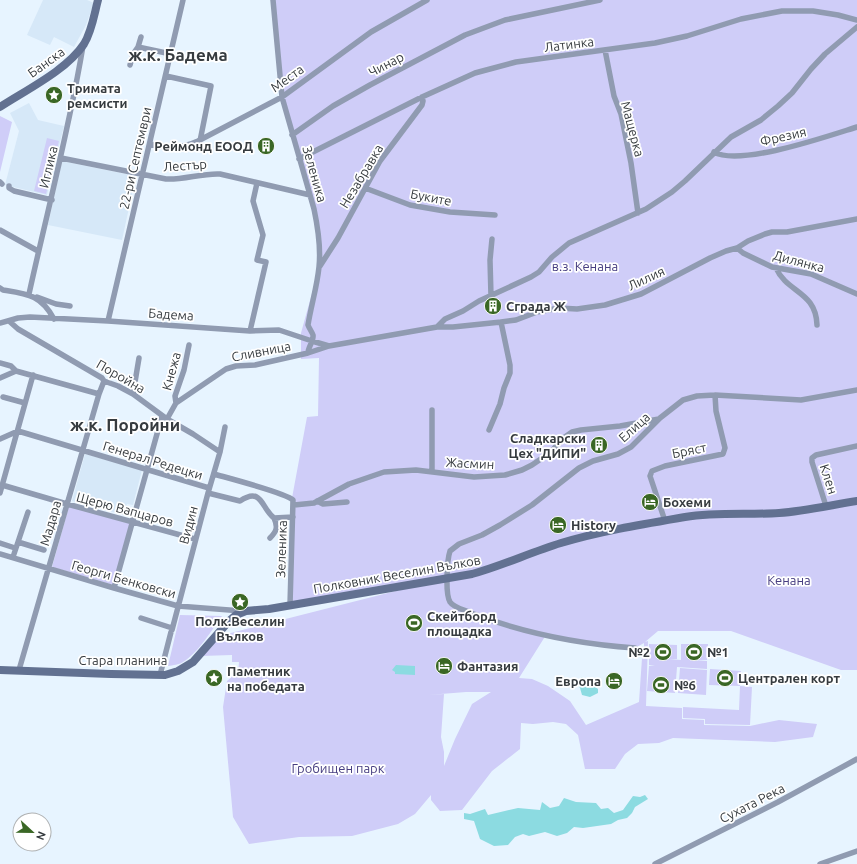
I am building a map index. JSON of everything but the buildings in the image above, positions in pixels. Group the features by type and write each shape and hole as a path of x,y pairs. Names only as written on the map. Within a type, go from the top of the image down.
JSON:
{"main road":[{"name":"Банска","path":"0,108 68,62 84,44 91,28 98,0"},
{"name":"Полковник Веселин Вълков","path":"246,611 269,609 472,574 488,570 574,539 665,521 712,514 779,513 857,501"},
{"name":"Стара планина","path":"0,670 160,675 178,671 186,667 200,656 229,621 236,615 246,611"}],"street":[{"name":"22-ри Септември","path":"108,321 183,0"},
{"name":"Зеленика","path":"274,0 282,97 310,195 319,238 319,268 308,325 313,336 308,353"},
{"name":"Места","path":"150,144 177,148 191,145 200,141 282,97 371,32 427,0"},
{"name":"Чинар","path":"292,135 333,106 452,41 480,28 540,12 600,0"},
{"name":"Латинка","path":"299,159 422,96 475,73 495,67 516,62 674,39 741,19 782,12 813,10 857,20"},
{"path":"437,327 445,319 535,274 569,243 638,213 672,192 689,178 731,137 761,120 778,106 792,93 825,54 857,27"},
{"path":"130,66 133,54 138,47 141,37"},
{"name":"Иглика","path":"30,295 38,251 62,158 76,92 84,44"},
{"path":"138,47 170,54"},
{"name":"Мащерка","path":"605,50 614,96 621,114 630,156 638,213"},
{"path":"166,76 211,86 200,141"},
{"name":"Незабравка","path":"319,268 338,238 380,161 422,105 422,96"},
{"name":"Фрезия","path":"714,152 719,155 732,157 753,154 792,147 857,127"},
{"name":"Лестър","path":"62,158 143,175 175,179 214,174 310,195"},
{"path":"250,331 266,262 257,260 263,234 253,201 257,183"},
{"path":"9,186 9,188 14,191 52,200"},
{"name":"Буките","path":"365,188 410,205 450,212 495,215"},
{"name":"Лилия","path":"437,327 453,327 516,320 550,309 588,309 631,298 710,258 737,248 748,241 772,232 787,232 857,219"},
{"path":"0,230 38,251"},
{"path":"491,296 490,260 492,239"},
{"name":"Дилянка","path":"737,248 743,253 776,268 811,274 857,294"},
{"path":"776,268 782,278 809,301 816,312 817,325"},
{"path":"0,288 3,290 30,295 56,304 70,306"},
{"path":"30,295 50,310 54,319"},
{"name":"Бадема","path":"0,323 18,318 30,317 250,331 279,330 330,346"},
{"name":"Поройна","path":"9,321 18,329 102,378 104,381 134,394 165,417 220,452"},
{"path":"489,430 500,404 510,373 510,365 501,322"},
{"name":"Сливница","path":"114,588 147,469 165,417 176,403 226,369 236,366 255,365 308,353 330,346 437,327"},
{"name":"Кнежа","path":"176,403 175,396 184,370 189,345"},
{"path":"134,394 139,358"},
{"path":"0,363 11,366 16,371"},
{"path":"0,378 5,374 16,371 99,394"},
{"path":"0,493 33,375"},
{"name":"Мадара","path":"20,670 104,381"},
{"name":"Елица","path":"635,648 610,646 546,635 460,609 451,603 447,596 449,554 454,546 482,535 500,525 536,501 579,468 593,461 618,454 631,447 660,418 683,400 697,396 715,396 801,400 857,390"},
{"name":"Бряст","path":"665,521 650,476 651,473 653,470 665,466 723,454 725,448 716,411 715,396"},
{"path":"3,397 25,403"},
{"path":"432,410 432,471"},
{"name":"Жасмин","path":"294,505 317,502 349,484 384,472 416,470 474,477 505,475 532,466 551,452 562,439 572,432 648,422 660,418"},
{"name":"Видин","path":"160,675 208,490 220,452 225,427"},
{"path":"0,439 18,431"},
{"name":"Генерал Редецки","path":"18,431 147,469 240,501 248,496 255,496 274,518"},
{"name":"Клен","path":"826,506 812,458 816,455 857,446"},
{"name":"Зеленика","path":"214,474 289,497 293,500 290,605"},
{"name":"Щерю Вапцаров","path":"2,485 195,539"},
{"path":"317,502 323,504 347,502"},
{"path":"13,558 28,512"},
{"path":"270,538 275,533 277,525 274,518 293,517"},
{"path":"0,543 44,550"},
{"name":"Георги Бенковски","path":"0,554 178,606 246,611"},
{"path":"141,618 172,630"},
{"name":"Сухата Река","path":"655,864 778,802 857,759"},
{"path":"820,864 857,851"}],"shaded area":[{"path":"43,0 87,0 94,3 86,25 74,47 54,37 50,45 27,35"},
{"path":"29,103 38,120 64,126 47,195 5,185 19,131 10,113"},
{"path":"62,161 131,175 135,180 122,240 48,225"},
{"path":"85,454 142,470 133,505 127,504 124,515 72,501"},
{"path":"396,665 415,666 415,675 395,674 392,670"},
{"path":"582,677 598,689 598,693 590,697 582,695 578,685 574,685 573,683 574,680 577,681"},
{"path":"645,795 648,799 635,807 627,818 618,820 611,824 583,828 574,827 567,833 557,836 545,832 529,836 523,834 515,837 508,845 494,846 480,839 474,821 464,819 464,813 470,814 485,809 488,815 518,808 540,810 542,802 550,808 559,806 564,798 576,802 596,803 601,809 608,808 614,813 623,810 633,796 640,797"}],"green space":[{"name":"в.з. Кенана","path":"273,0 857,0 857,670 841,670 731,631 658,631 645,642 648,641 646,706 682,708 682,719 704,720 704,725 750,726 779,720 817,724 813,737 775,742 673,738 659,743 638,744 625,754 615,769 585,769 578,735 566,724 553,722 533,724 521,723 520,749 492,771 462,810 440,811 431,800 431,795 415,814 398,824 352,836 299,837 249,844 233,817 223,707 227,681 234,675 238,674 239,662 232,662 232,655 201,656 219,636 439,580 290,605 292,498 307,417 318,416 319,358 301,359 301,333 319,268 319,238 282,97","holes":["546,635 635,648 644,643 639,702 586,725 570,701 548,686 532,679 519,678","466,692 491,692 472,704 444,766 444,752 441,737 444,694 428,695"]},
{"path":"0,116 12,122 0,172"},
{"path":"47,138 59,141 46,194 34,191"},
{"path":"69,506 130,523 113,585 52,567"},
{"path":"180,615 222,616 204,641 189,658 181,663 168,666"},
{"path":"649,644 677,645 677,659 669,659 681,660 681,644 708,644 707,660 693,660 707,661 707,669 677,667 675,693 647,691 649,666 655,666 649,665"},
{"path":"680,668 707,670 706,695 678,693"},
{"name":"Централен корт","path":"710,669 741,671 740,686 709,685"},
{"path":"740,686 752,687 750,725 705,724 705,719 683,718 683,707 739,710"}],"place":[{"name":"Тримата ремсисти","path":"54,95"},
{"name":"Реймонд ЕООД","path":"266,146"},
{"name":"Сграда Ж","path":"493,306"},
{"name":"Сладкарски Цех \"ДИПИ\"","path":"599,445"},
{"name":"Бохеми","path":"650,502"},
{"name":"History","path":"558,525"},
{"name":"Полк.Веселин Вълков","path":"240,602"},
{"name":"Скейтборд площадка","path":"414,623"},
{"name":"№2","path":"663,652"},
{"name":"№1","path":"694,652"},
{"name":"Фантазия","path":"444,666"},
{"name":"Паметник на победата","path":"214,678"},
{"name":"Централен корт","path":"725,678"},
{"name":"Европа","path":"614,681"},
{"name":"№6","path":"661,685"}],"district":[{"name":"ж.к. Бадема","path":"178,54"},
{"name":"ж.к. Поройни","path":"125,424"}],"park label":[{"name":"Кенана","path":"789,580"},
{"name":"Гробищен парк","path":"338,768"}]}
